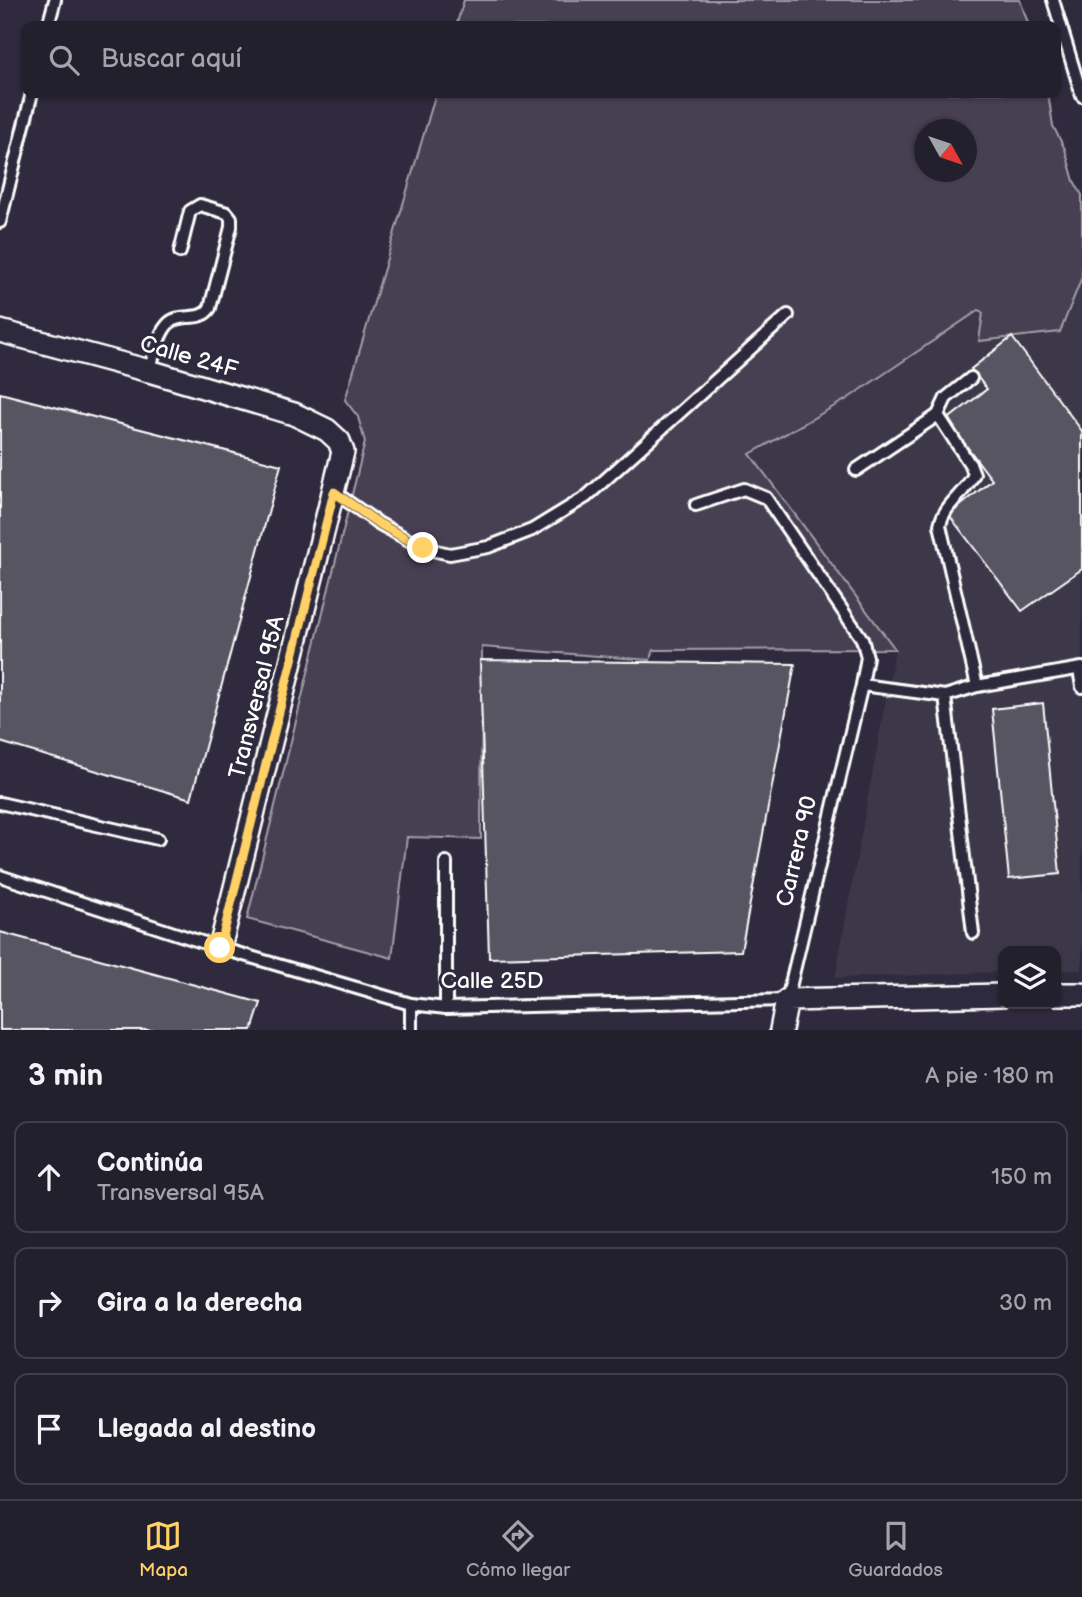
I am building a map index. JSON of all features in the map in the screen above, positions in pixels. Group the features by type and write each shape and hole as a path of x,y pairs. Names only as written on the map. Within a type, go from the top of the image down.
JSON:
{"street":[{"name":"Calle 24F","path":"0,331 295,414 327,430 339,441 343,459"},
{"name":"Transversal 95A","path":"220,948 343,459"},
{"path":"1061,994 1082,994"},
{"name":"Calle 25D","path":"787,999 998,995"},
{"name":"Carrera 90","path":"782,1030 787,999"}],"lane":[{"path":"49,21 55,0"},
{"path":"1053,0 1059,21"},
{"path":"1061,26 1082,96"},
{"path":"0,222 31,98"},
{"path":"149,371 164,329 171,321 184,317 199,317 206,314 210,308 231,218 227,213 200,205 194,207 190,211 180,252"},
{"path":"334,492 378,523 423,548 450,554 488,548 532,530 586,498 788,315"},
{"path":"856,470 939,415 946,398 971,379"},
{"path":"939,415 974,474 970,484 942,515 940,525 977,687"},
{"name":"Carrera 90","path":"696,505 744,489 766,498 862,639 867,657 787,999"},
{"path":"862,685 945,696 977,687 1081,668 1082,687"},
{"path":"945,696 973,933"},
{"path":"0,803 158,839"},
{"path":"446,862 446,1008"},
{"name":"Calle 25D","path":"0,876 220,948 411,1004 446,1008 787,999"},
{"path":"411,1004 411,1030"}],"shaded area":[{"path":"464,0 1020,0 1027,21 458,21"},
{"path":"435,98 1049,98 1053,126 1065,149 1074,181 1082,195 1082,277 1060,332 979,341 983,313 979,310 847,399 750,454 895,649 654,650 650,660 482,647 481,839 407,837 392,958 247,919 365,442 358,417 345,400"},
{"path":"1082,277 1082,970 1061,971 1061,946 998,946 998,972 835,978 895,649 750,454 980,309 983,312 979,340 1060,332"}],"building":[{"path":"1012,337 1082,431 1082,569 1022,611 949,515 992,480 947,420 987,389 971,369"},
{"path":"0,393 281,465 191,799 0,742"},
{"path":"480,660 795,664 741,951 489,958"},
{"path":"1043,703 1060,874 1009,879 992,709"},
{"path":"0,932 261,1003 252,1030 0,1030"}],"route":[{"path":"220,948 334,492 378,523 423,548"}]}
